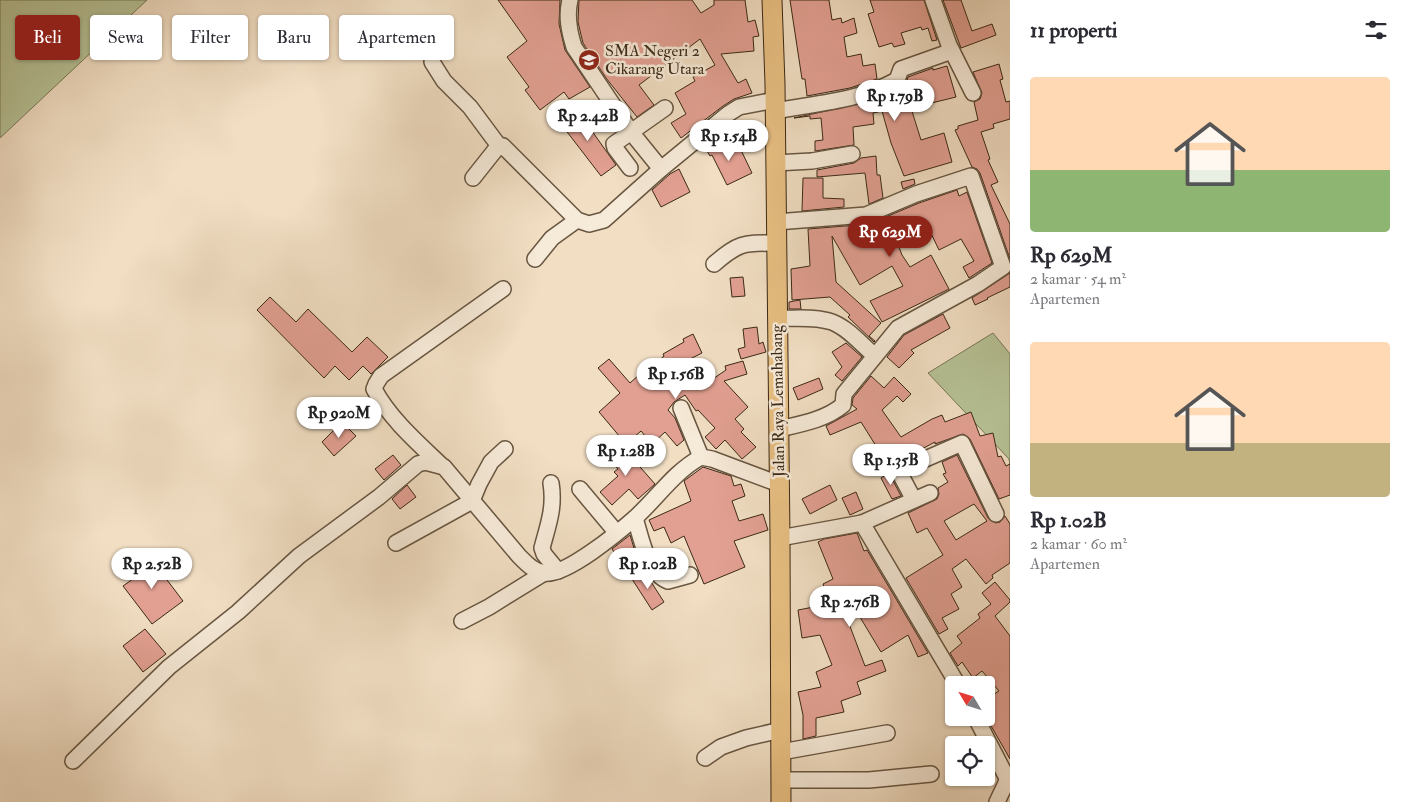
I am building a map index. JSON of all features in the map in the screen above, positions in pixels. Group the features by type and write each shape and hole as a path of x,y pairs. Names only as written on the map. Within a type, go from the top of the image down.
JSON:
{"main road":[{"name":"Jalan Raya Lemahabang","path":"772,0 776,163 781,802"}],"street":[{"path":"570,0 568,18 574,47 631,132 661,169"},
{"path":"933,0 952,51 973,93"},
{"path":"432,62 444,81 470,108 501,146 577,220 589,224 604,220 713,125 739,107 803,105 845,100 897,80 901,69 952,51"},
{"path":"630,168 614,146 665,108"},
{"path":"473,178 501,146"},
{"path":"776,163 812,161 852,154"},
{"path":"776,222 866,215 916,194 971,176 1003,268 898,328 844,394 843,405 834,413 815,420 778,429"},
{"path":"535,259 552,238 577,220"},
{"path":"714,264 738,246 755,243 776,243"},
{"path":"503,288 382,376 374,389 384,406 413,438 444,467 519,556 533,569 551,572"},
{"path":"777,318 832,322 845,330 875,356"},
{"path":"681,408 701,457"},
{"path":"898,471 962,443 996,514"},
{"path":"396,542 472,500 491,462 505,449"},
{"path":"890,455 914,500"},
{"path":"462,621 551,572 592,552 635,518 683,469 701,457 712,459 779,484"},
{"path":"73,761 169,667 238,612 299,556 373,502 418,464 425,462 444,467"},
{"path":"551,483 553,496 551,514 542,548 551,572"},
{"path":"580,489 616,532"},
{"path":"780,538 862,523 930,493"},
{"path":"635,518 647,558 659,576 668,581 690,575"},
{"path":"862,523 953,676"},
{"path":"980,726 1007,778 997,802"},
{"path":"705,758 721,746 781,730"},
{"path":"781,752 887,733"},
{"path":"781,780 869,780 931,774"}],"green space":[{"path":"0,0 147,0 131,15 90,15 90,54 0,138"},
{"path":"993,333 1010,354 1010,465 1009,459 928,373"}],"building":[{"path":"498,0 560,0 559,24 565,50 590,87 569,99 564,92 540,110 525,90 529,87 507,57 527,41"},
{"path":"579,0 692,0 701,13 714,5 714,0 745,0 748,22 755,20 759,36 753,37 754,51 721,54 738,83 746,79 752,93 734,99 681,138 671,123 686,114 675,93 695,81 693,77 715,65 700,39 639,85 654,105 637,117 606,78 583,43 578,22"},
{"path":"790,0 829,0 832,20 841,18 842,23 854,18 857,33 844,37 847,57 861,54 863,66 875,64 877,79 850,88 807,96 805,79 802,79"},
{"path":"870,0 924,0 937,40 932,41 928,28 922,30 921,27 901,33 905,44 894,47 892,43 879,47 868,14 874,12"},
{"path":"943,0 961,0 972,31 992,24 996,35 961,48"},
{"path":"999,64 1003,79 1000,80 1006,102 1010,101 1010,119 993,124 994,128 981,132 990,159 988,160 998,182 991,185 1010,224 1010,259 980,173 972,167 955,130 958,129 958,126 978,120 974,102 980,99 982,93 973,72"},
{"path":"947,66 956,97 911,108 921,140 944,133 952,162 904,176 891,143 882,111 873,113 874,124 853,127 854,145 815,151 815,141 823,140 821,118 810,119 810,116 794,118 871,101 901,88 906,83 908,77 933,68 933,70"},
{"path":"583,108 592,120 587,124 616,165 601,176 561,124"},
{"path":"714,137 724,154 739,146 752,173 727,185 712,155 710,156 704,146"},
{"path":"876,156 877,175 880,175 883,198 869,204 865,173 817,177 817,170 854,163 861,158"},
{"path":"679,169 690,192 661,207 652,190 670,174"},
{"path":"803,178 823,178 823,198 844,199 844,207 802,211"},
{"path":"914,179 915,184 903,189 901,182"},
{"path":"957,190 959,196 967,192 992,263 969,278 963,267 974,261 961,239 939,250 925,221 893,231 902,255 910,267 931,255 949,289 882,322 870,301 903,286 892,266 860,285 832,236 836,282 881,323 869,336 874,342 848,317 850,315 830,297 792,300 791,269 810,266 808,229 869,224 919,203"},
{"path":"1010,273 1010,287 975,305 972,298"},
{"path":"743,277 745,296 732,297 730,278"},
{"path":"270,297 296,322 308,309 352,352 367,337 388,357 371,374 363,366 349,380 335,366 324,378 257,310"},
{"path":"800,300 801,309 789,309 789,302"},
{"path":"943,314 950,328 911,350 914,353 899,368 887,357 904,335"},
{"path":"757,327 759,344 763,342 766,352 741,359 738,349 745,347 743,329"},
{"path":"693,334 702,353 686,361 688,363 686,365 701,387 726,370 725,366 743,361 747,374 724,381 748,407 735,419 744,429 741,432 756,447 742,459 725,440 716,449 705,437 715,428 698,410 696,411 685,395 674,402 668,410 675,418 684,440 677,446 665,432 652,444 641,431 626,444 599,412 620,393 598,368 609,359 630,383 664,356 663,354 684,342 683,339"},
{"path":"846,343 862,357 842,381 835,375 842,367 832,352"},
{"path":"871,376 884,388 894,377 911,394 903,402 897,396 882,410 901,437 942,415 945,422 971,412 980,436 993,433 998,457 1001,456 1006,466 1010,464 1010,495 999,499 970,439 963,434 935,444 935,442 903,459 898,450 891,446 885,447 881,454 861,422 830,435 826,426 857,409 852,405 853,398"},
{"path":"819,378 823,389 798,400 793,388"},
{"path":"342,422 356,436 334,456 322,442"},
{"path":"619,443 655,484 638,499 629,489 612,505 600,492 618,476 614,472 618,469 605,455"},
{"path":"393,455 401,465 384,480 375,469"},
{"path":"957,455 988,518 996,523 1000,522 1005,516 1010,524 1010,563 992,575 993,578 986,584 966,559 952,569 962,587 951,594 959,609 942,618 948,629 939,634 906,578 943,555 927,528 917,533 908,513 937,499 939,494 938,488 948,482 943,474 946,473 942,462","holes":["974,504 987,521 956,540 944,521"]},
{"path":"703,467 731,476 734,486 741,484 745,496 732,501 739,521 763,514 768,530 734,541 745,567 704,584 684,536 671,543 664,527 654,531 649,520 691,501 684,481"},
{"path":"889,473 901,496 892,499 881,478"},
{"path":"407,485 416,497 400,509 392,499"},
{"path":"830,485 837,500 810,514 802,499"},
{"path":"856,492 863,509 850,515 842,498"},
{"path":"857,533 864,551 867,550 928,653 918,657 908,635 881,652 843,589 837,592 865,666 882,660 886,671 857,682 861,694 841,701 844,712 816,718 816,736 803,739 803,715 798,692 821,687 816,672 832,665 820,635 802,638 798,610 830,602 823,584 833,579 818,542 824,539"},
{"path":"630,535 634,548 618,558 612,549"},
{"path":"145,551 183,601 152,624 123,586 140,574 131,562"},
{"path":"644,571 664,602 652,610 632,579"},
{"path":"995,582 1010,600 995,616 1010,636 1010,759 991,726 995,726 995,693 999,691 995,686 995,676 986,676 982,671 976,676 972,676 962,662 958,666 950,653 962,643 957,636 980,618 978,614 991,604 982,593"},
{"path":"145,629 166,654 143,672 123,646"}],"place":[{"name":"SMA Negeri 2 Cikarang Utara","path":"589,60"}]}
